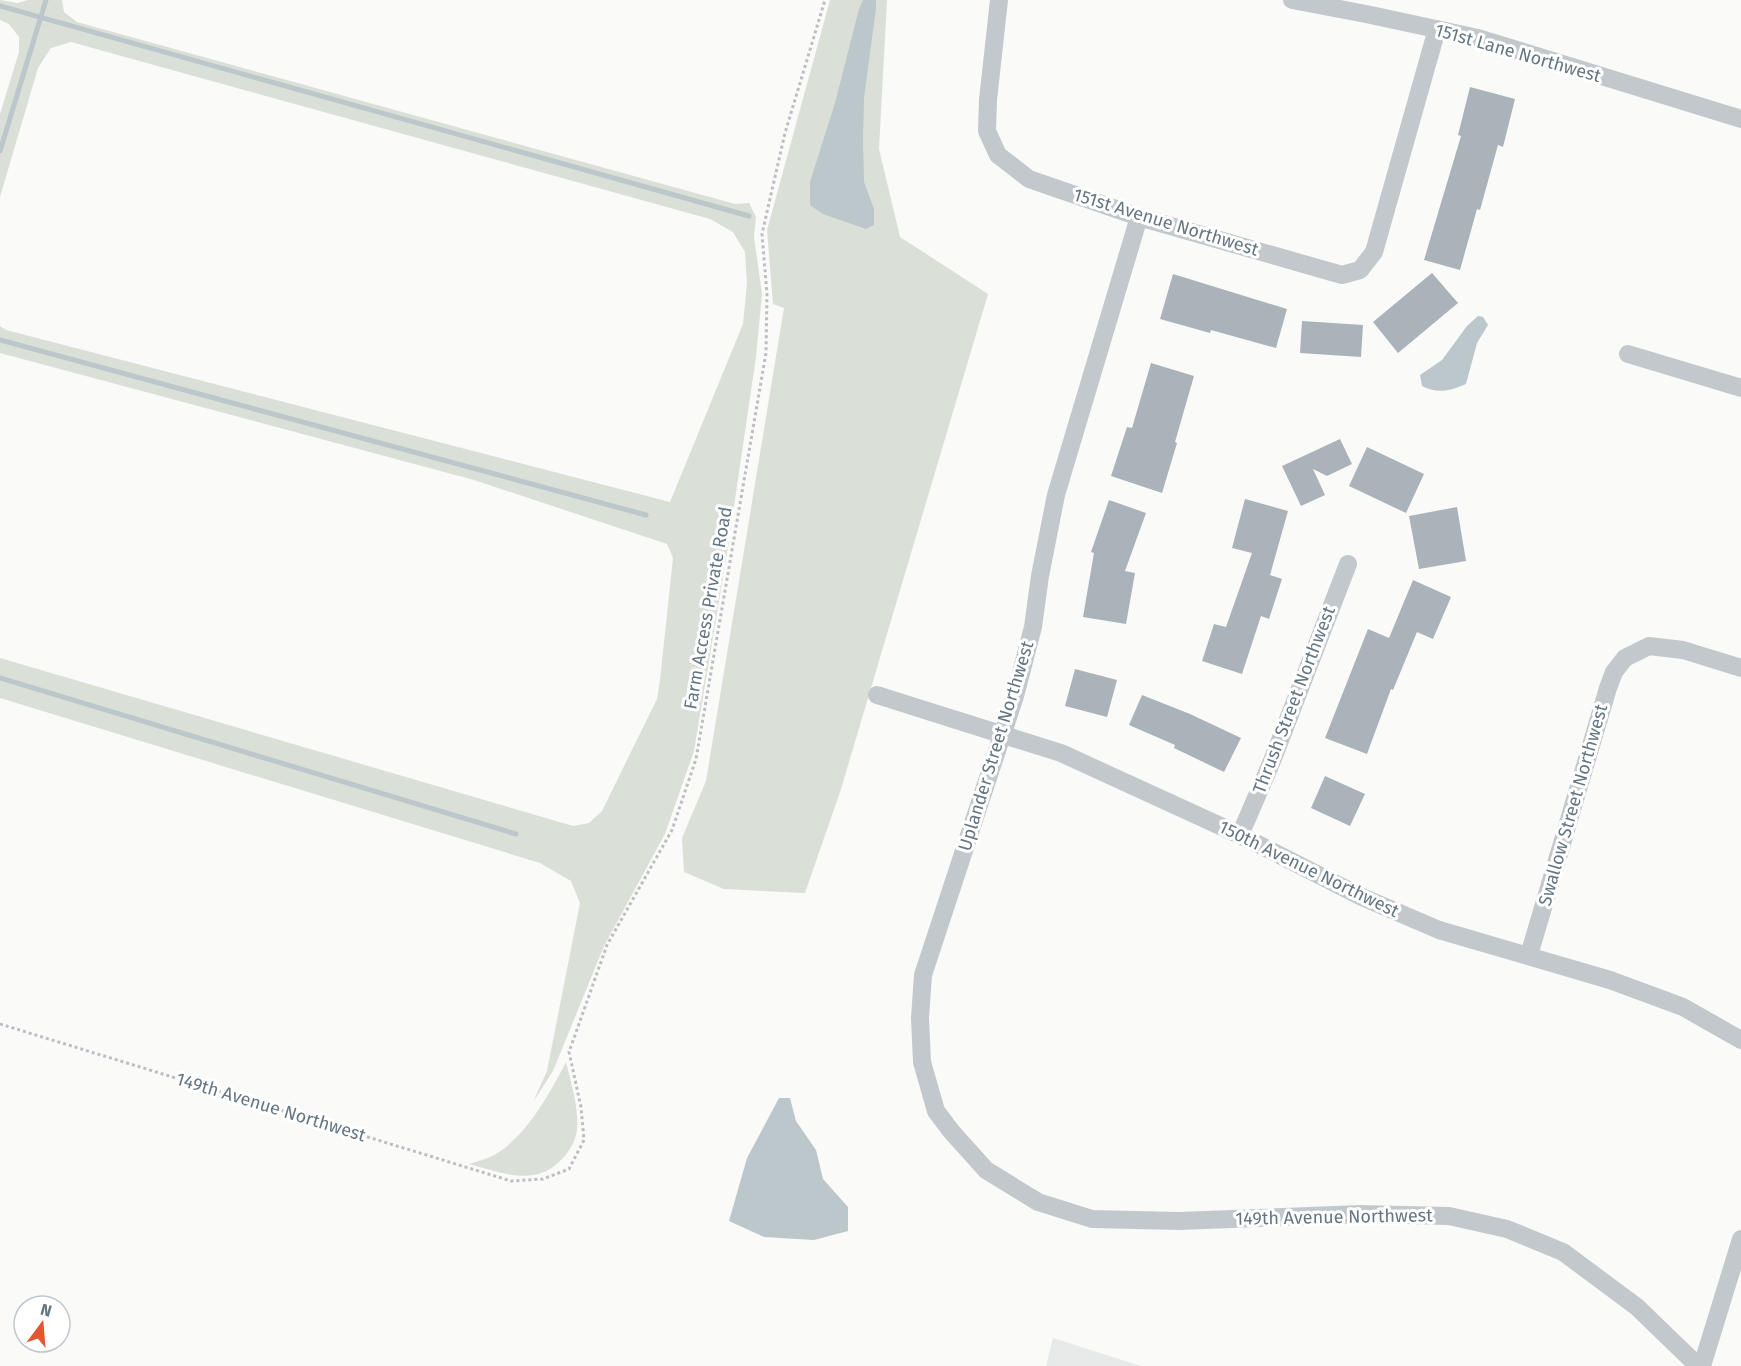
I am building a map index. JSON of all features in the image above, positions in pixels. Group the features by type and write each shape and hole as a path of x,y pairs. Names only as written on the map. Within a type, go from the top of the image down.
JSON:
{"street":[{"name":"151st Avenue Northwest","path":"999,0 987,130 998,155 1029,179 1139,217 1342,275 1360,270 1374,252 1437,29"},
{"name":"151st Lane Northwest","path":"1292,0 1478,38 1741,119"},
{"name":"Uplander Street Northwest","path":"951,1131 936,1111 922,1062 920,1018 923,975 1015,696 1033,627 1040,576 1056,495 1139,217"},
{"path":"1628,354 1741,388"},
{"name":"Thrush Street Northwest","path":"1240,835 1272,761 1348,564"},
{"name":"Swallow Street Northwest","path":"1529,955 1614,672 1625,658 1649,646 1683,650 1741,668"},
{"name":"150th Avenue Northwest","path":"877,695 1062,753 1240,835 1362,897 1439,930 1610,980 1683,1007 1741,1040"},
{"name":"149th Avenue Northwest","path":"951,1131 986,1170 1038,1202 1092,1219 1179,1221 1360,1214 1449,1216 1507,1229 1563,1252 1637,1307 1700,1366"},
{"path":"1700,1366 1741,1239"}],"path":[{"name":"Farm Access Private Road","path":"543,1179 569,1169 584,1140 581,1107 568,1052 607,945 672,830 696,759 766,353 767,294 762,234 785,133 825,0"},
{"name":"149th Avenue Northwest","path":"0,1024 511,1181 543,1179"}],"shaded area":[{"path":"0,0 17,3 28,0 62,0 64,12 77,22 735,204 749,203 756,217 754,237 762,294 756,357 728,547 694,751 665,834 604,946 553,1071 533,1102 547,1071 580,903 571,881 540,863 0,698 0,658 573,826 589,823 602,811 657,699 673,558 667,544 474,480 0,353 0,326 6,330 670,502 743,324 747,283 745,252 733,232 710,219 71,42 51,48 38,68 0,197 0,114 19,52 19,37 9,24 0,20"},
{"path":"830,0 887,0 879,149 900,237 988,294 841,789 805,893 724,889 684,872 682,838 706,781 784,308 773,304 767,230"},
{"path":"863,0 876,0 864,98 863,140 864,182 874,209 874,225 866,229 823,214 810,205 810,182 835,103"},
{"path":"1478,316 1483,317 1488,325 1477,343 1466,384 1444,391 1422,386 1420,375 1442,360 1467,326"},
{"path":"566,1062 574,1095 577,1128 575,1139 563,1158 542,1173 519,1176 469,1164 496,1154 518,1136 545,1100"},
{"path":"779,1098 790,1098 796,1121 816,1150 823,1179 848,1207 848,1231 814,1240 764,1237 729,1221 747,1158"},
{"path":"1053,1338 1141,1366 1046,1366"}],"building":[{"path":"1470,87 1515,99 1503,147 1498,145 1460,270 1424,260 1461,136 1458,135"},
{"path":"1432,273 1458,303 1398,353 1373,322"},
{"path":"1173,274 1287,309 1276,348 1160,319"},
{"path":"1302,321 1363,325 1361,357 1300,353"},
{"path":"1151,363 1194,376 1162,493 1111,476 1127,427 1132,428"},
{"path":"1340,439 1352,464 1327,476 1313,469 1325,495 1301,506 1282,466"},
{"path":"1367,447 1424,474 1406,513 1349,486"},
{"path":"1245,499 1288,511 1270,575 1282,579 1269,619 1261,616 1242,674 1202,661 1214,624 1226,627 1252,553 1232,548"},
{"path":"1109,500 1146,513 1125,571 1135,573 1126,624 1083,617 1094,553 1091,552"},
{"path":"1457,507 1466,561 1419,569 1409,516"},
{"path":"1413,580 1451,597 1433,639 1417,632 1393,690 1391,689 1367,754 1325,738 1368,629 1389,638"},
{"path":"1075,669 1117,680 1107,717 1065,706"},
{"path":"1142,695 1241,738 1224,772 1174,748 1175,745 1129,725"},
{"path":"1325,776 1365,794 1350,826 1311,808"}],"waterway":[{"path":"0,151 46,0"},
{"path":"0,6 749,216"},
{"path":"0,340 646,515"},
{"path":"0,678 516,834"}]}
